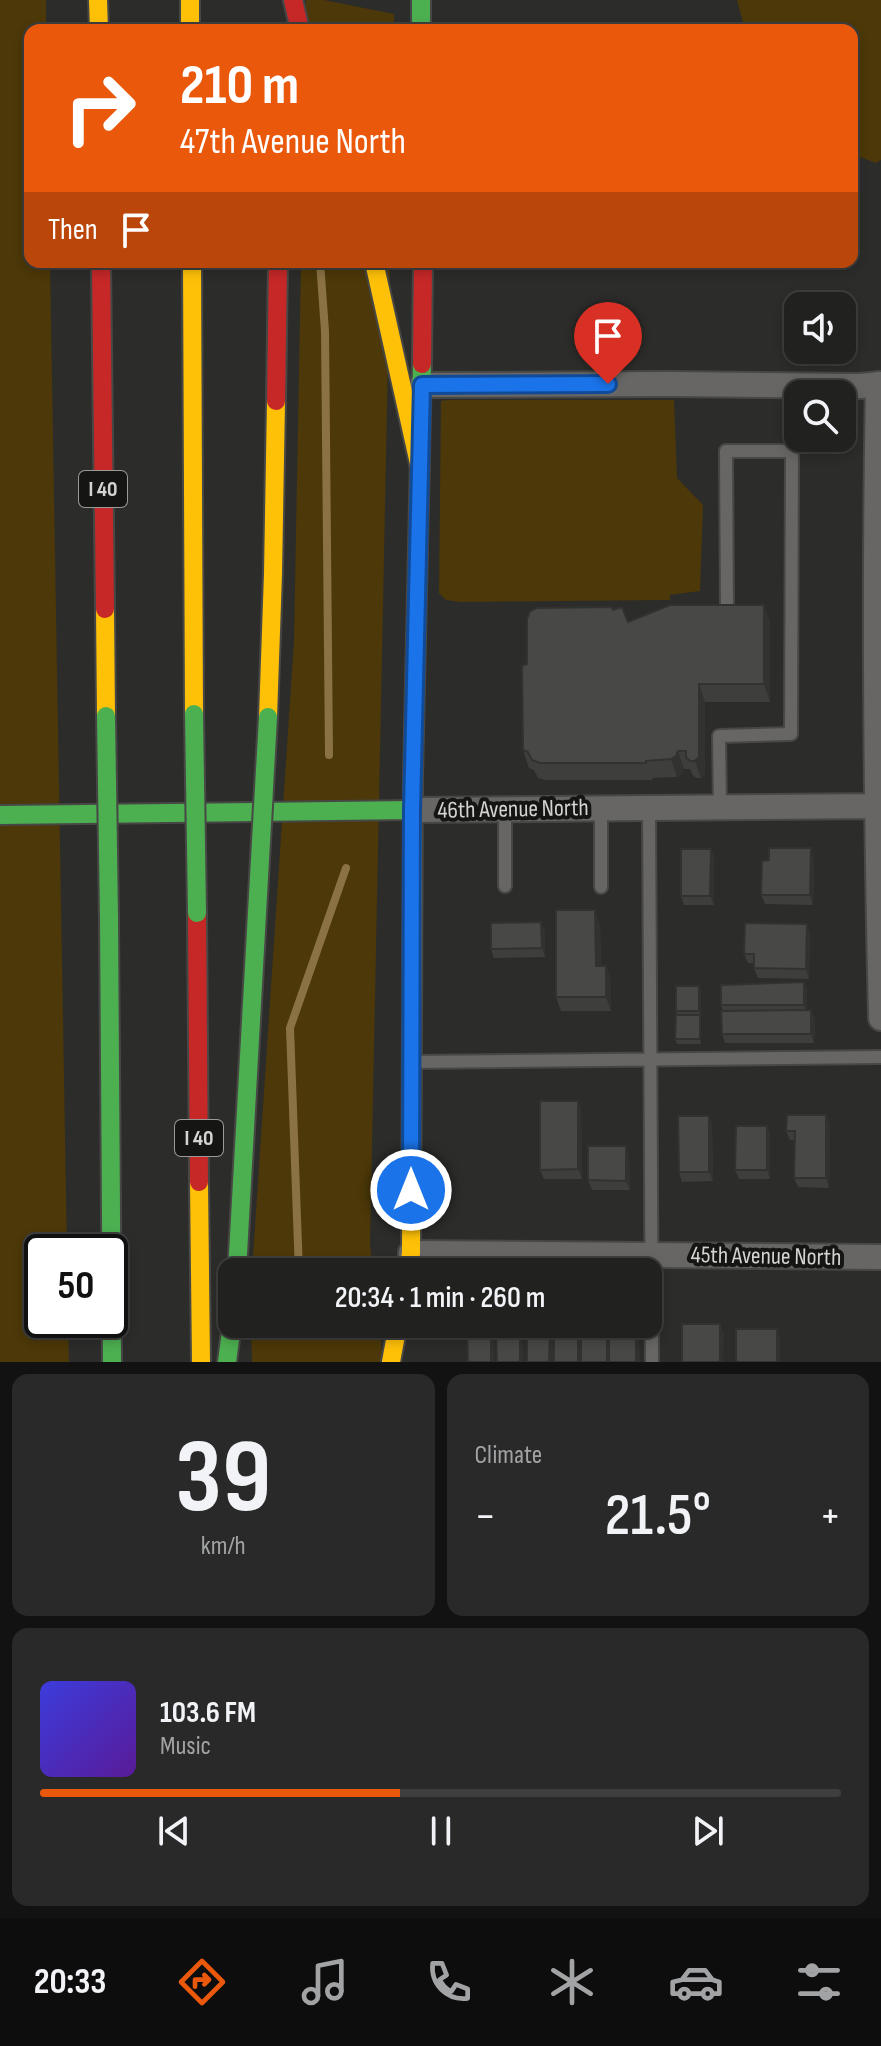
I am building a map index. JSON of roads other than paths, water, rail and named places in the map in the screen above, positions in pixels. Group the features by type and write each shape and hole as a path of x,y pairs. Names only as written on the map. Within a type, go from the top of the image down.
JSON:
{"main road":[{"path":"98,0 99,24"},
{"path":"190,0 190,24"},
{"path":"293,0 299,24"},
{"path":"421,0 421,24"},
{"name":"I 40","path":"101,268 112,1362"},
{"name":"I 40","path":"192,268 201,1362"},
{"path":"238,1258 268,717 278,268"},
{"path":"375,268 420,468"},
{"path":"410,1258 412,810 423,268"},
{"name":"46th Avenue North","path":"0,815 412,810"},
{"path":"227,1362 230,1338"},
{"path":"391,1362 395,1338"}],"street":[{"path":"422,385 879,384 881,1018"},
{"name":"46th Avenue North","path":"412,810 878,805"},
{"name":"45th Avenue North","path":"586,1258 652,1255 881,1257"},
{"path":"412,1338 412,1362"}],"lane":[{"path":"720,807 719,736 791,734 792,451 726,451 727,609"},
{"path":"505,807 505,886"},
{"path":"601,808 601,887"},
{"path":"649,808 652,1362"},
{"path":"411,1062 881,1057"}],"waterway":[{"path":"320,268 325,331 329,755"},
{"path":"298,1258 290,1028 346,868"}]}
